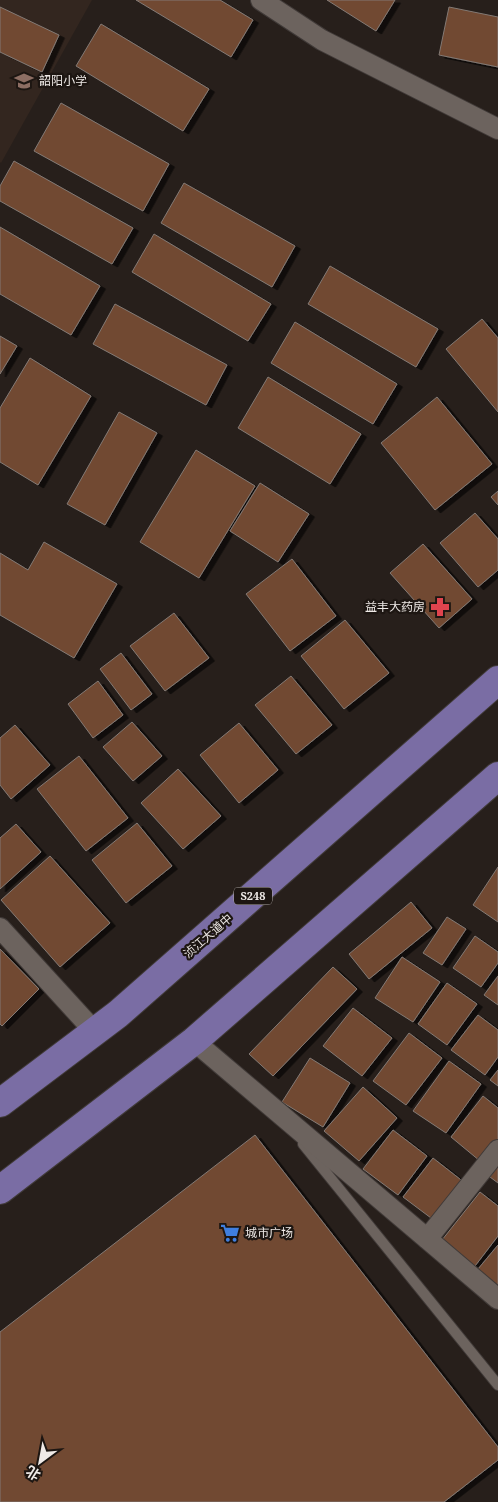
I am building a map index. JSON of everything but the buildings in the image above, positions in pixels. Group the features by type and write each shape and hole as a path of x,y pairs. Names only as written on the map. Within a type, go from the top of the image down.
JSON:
{"main road":[{"name":"浈江大道中","path":"0,1103 118,1014 498,680"},
{"path":"0,1190 194,1041 498,776"}],"street":[{"path":"261,0 322,40 498,129"},
{"path":"0,928 95,1032"},
{"path":"194,1041 498,1299"},
{"path":"427,1239 498,1150"}],"lane":[{"path":"279,1114 498,1385"}],"shaded area":[{"name":"韶阳小学","path":"0,0 92,0 1,163 0,162"}],"place":[{"name":"韶阳小学","path":"24,81"},
{"name":"益丰大药房","path":"440,607"},
{"name":"城市广场","path":"230,1233"}]}
